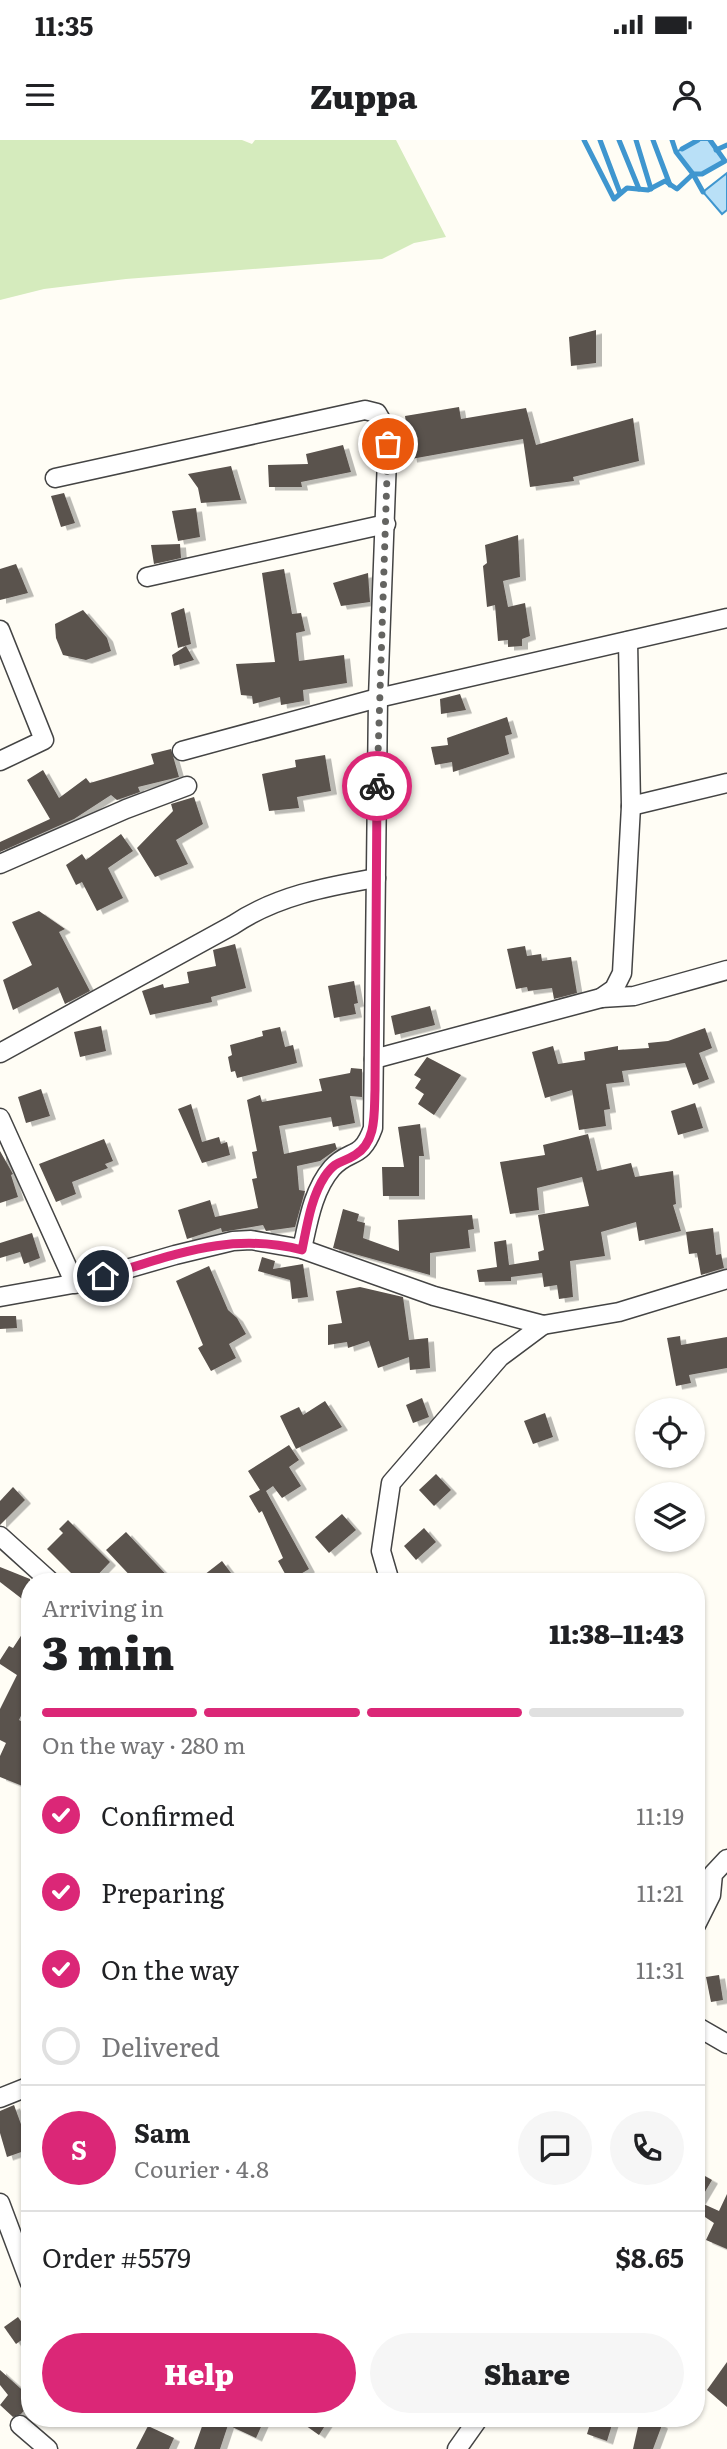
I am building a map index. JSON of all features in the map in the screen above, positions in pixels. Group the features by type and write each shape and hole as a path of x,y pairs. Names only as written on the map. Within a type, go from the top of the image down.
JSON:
{"street":[{"path":"55,478 372,410 381,417 388,432 378,698 373,1128 368,1143 354,1156 341,1159 324,1177 314,1200 302,1250"},
{"path":"148,577 386,524"},
{"path":"182,751 378,698 727,618"},
{"path":"0,630 44,740 0,761"},
{"path":"601,998 614,989 622,973 631,806 628,641"},
{"path":"631,806 727,783"},
{"path":"0,864 126,808 187,786"},
{"path":"0,1053 233,926 256,910 287,897 376,878"},
{"path":"374,1059 601,998 634,996 727,970"},
{"path":"0,1118 75,1284"},
{"path":"0,1297 75,1284 233,1241 270,1242 302,1250 434,1296 543,1325 639,1307 727,1279"},
{"path":"387,1573 381,1551 391,1483 500,1357 543,1325"},
{"path":"0,1536 41,1573"},
{"path":"705,1908 712,1895 713,1874 727,1859"},
{"path":"705,2031 727,2044"},
{"path":"0,2098 21,2090"},
{"path":"0,2203 21,2259"},
{"path":"22,2427 48,2449"},
{"path":"457,2449 473,2427"}],"green space":[{"path":"0,140 242,140 252,144 255,140 396,140 446,237 414,243 382,259 126,279 44,289 0,300"}],"water":[{"path":"698,140 710,140 725,161 702,174 693,174 676,152"},
{"path":"727,173 727,210 722,214 703,192"}],"building":[{"path":"596,330 596,363 571,366 569,337"},
{"path":"459,407 461,419 526,408 536,445 633,418 639,461 573,477 574,481 530,487 523,439 411,459 405,416"},
{"path":"343,445 351,472 301,482 302,487 269,487 268,465 308,464 306,454"},
{"path":"231,466 241,500 201,503 198,488 188,474"},
{"path":"64,493 75,523 61,527 51,496"},
{"path":"196,508 200,537 178,541 172,511"},
{"path":"518,535 520,577 503,581 508,607 525,603 530,636 522,639 522,646 508,647 508,640 498,641 495,605 487,607 483,566 487,563 485,545"},
{"path":"180,544 181,558 154,564 151,545"},
{"path":"16,564 28,593 0,600 0,569"},
{"path":"284,569 292,614 301,613 305,631 296,633 299,661 344,655 347,683 303,690 304,701 281,705 280,697 253,704 252,696 241,695 236,664 275,662 262,573"},
{"path":"368,573 370,602 341,606 333,583"},
{"path":"184,608 191,644 178,648 171,613"},
{"path":"83,610 107,638 111,651 86,660 63,655 56,638 55,624"},
{"path":"186,646 194,660 174,666 172,655"},
{"path":"460,694 466,710 441,714 440,699"},
{"path":"507,717 512,734 505,736 509,754 453,772 452,762 435,765 431,747 448,745 447,738"},
{"path":"171,749 179,777 138,787 140,792 117,800 111,795 74,819 0,852 0,842 50,819 27,780 43,770 59,798 86,778 90,783 154,764 151,754"},
{"path":"325,755 331,791 297,797 299,808 269,811 262,774 296,767 295,760"},
{"path":"194,797 203,824 176,840 188,864 155,877 137,848 173,811 171,804"},
{"path":"121,834 133,851 108,868 123,898 97,911 82,882 76,885 66,865 82,854 86,860"},
{"path":"39,911 65,929 59,932 90,991 65,1004 58,987 13,1010 3,980 32,965 12,922"},
{"path":"235,944 246,988 211,997 212,1002 150,1015 142,991 163,984 164,988 189,983 187,972 216,966 213,950"},
{"path":"525,946 527,956 541,954 542,961 571,957 577,993 554,999 552,988 528,991 527,987 516,989 507,949"},
{"path":"354,981 358,1003 354,1004 356,1014 334,1018 328,986"},
{"path":"430,1006 435,1025 395,1035 391,1016"},
{"path":"101,1026 106,1051 80,1057 74,1032"},
{"path":"280,1027 285,1047 293,1045 297,1063 237,1078 235,1071 231,1072 228,1057 232,1055 230,1045 263,1036 262,1031"},
{"path":"705,1028 712,1048 699,1053 709,1079 693,1085 685,1063 622,1071 624,1082 606,1084 610,1109 604,1110 606,1126 579,1130 572,1090 545,1098 532,1052 553,1046 558,1064 585,1060 584,1052 618,1046 618,1050 649,1048 648,1043 668,1041"},
{"path":"427,1057 461,1075 434,1115 418,1104 424,1094 415,1088 421,1079 414,1075"},
{"path":"351,1068 362,1069 362,1097 350,1096 355,1123 333,1127 331,1117 279,1126 284,1154 335,1143 337,1149 320,1161 297,1166 299,1190 305,1191 295,1227 266,1231 263,1225 222,1232 221,1228 187,1239 178,1210 210,1200 215,1217 258,1208 252,1179 257,1178 252,1152 257,1151 247,1100 260,1095 262,1102 322,1091 319,1079 350,1073"},
{"path":"41,1089 50,1116 26,1123 18,1097"},
{"path":"695,1103 703,1128 678,1135 671,1111"},
{"path":"191,1104 202,1142 219,1137 221,1144 227,1142 230,1155 202,1163 178,1109"},
{"path":"420,1124 424,1156 419,1156 419,1196 383,1196 382,1167 404,1167 398,1127"},
{"path":"588,1134 597,1171 631,1163 635,1177 673,1171 676,1204 673,1205 681,1231 639,1241 636,1222 601,1232 605,1256 570,1261 573,1297 559,1299 557,1285 544,1287 542,1273 511,1277 511,1281 479,1282 477,1270 497,1267 494,1242 506,1240 509,1265 539,1260 538,1252 544,1250 538,1215 589,1206 582,1177 537,1188 539,1210 510,1214 500,1162 545,1155 543,1145"},
{"path":"104,1139 113,1161 105,1164 108,1168 72,1182 76,1194 56,1202 39,1164"},
{"path":"0,1151 13,1174 11,1175 18,1197 0,1203"},
{"path":"343,1209 359,1214 357,1221 365,1223 363,1238 399,1251 398,1220 472,1215 474,1229 468,1230 470,1248 430,1253 430,1275 333,1248"},
{"path":"713,1228 716,1255 721,1254 724,1268 701,1275 697,1253 689,1254 686,1232"},
{"path":"32,1233 40,1258 24,1264 20,1252 0,1258 0,1243"},
{"path":"262,1257 275,1261 273,1269 303,1264 308,1297 292,1299 290,1280 258,1271"},
{"path":"209,1266 228,1310 237,1318 246,1334 229,1344 236,1358 211,1371 198,1348 203,1345 176,1281"},
{"path":"360,1287 403,1297 409,1340 428,1338 430,1368 410,1370 409,1357 378,1368 369,1341 348,1348 347,1342 328,1345 328,1325 342,1323 336,1291"},
{"path":"0,1316 16,1316 17,1328 0,1329"},
{"path":"680,1336 681,1345 727,1337 727,1368 689,1375 691,1383 676,1386 667,1338"},
{"path":"422,1398 429,1417 413,1423 406,1405"},
{"path":"325,1401 342,1427 296,1449 280,1416 299,1407 303,1415"},
{"path":"545,1413 553,1437 533,1444 524,1421"},
{"path":"289,1445 299,1460 289,1467 301,1486 282,1498 273,1486 266,1491 309,1569 302,1573 285,1573 278,1561 283,1558 262,1511 259,1513 249,1496 260,1490 248,1471"},
{"path":"436,1474 451,1490 434,1506 419,1490"},
{"path":"13,1487 25,1500 0,1525 0,1501"},
{"path":"342,1514 356,1530 329,1553 315,1537"},
{"path":"68,1520 110,1562 100,1573 71,1573 47,1549 63,1533 59,1529"},
{"path":"424,1528 436,1542 416,1560 404,1546"},
{"path":"126,1532 165,1573 128,1573 106,1550"},
{"path":"222,1561 231,1573 207,1573"},
{"path":"0,1567 21,1575 21,1598 0,1582"},
{"path":"21,1636 21,1785 0,1777 0,1756 6,1743 0,1740 0,1709 17,1675 0,1664 0,1660 9,1646 13,1648"},
{"path":"719,1975 723,2000 711,2002 706,1977"},
{"path":"14,2105 21,2124 21,2152 7,2157 0,2133 0,2111"},
{"path":"705,2176 712,2180 705,2192"},
{"path":"727,2194 727,2249 706,2240 714,2223 705,2217 705,2205 719,2211"},
{"path":"18,2317 21,2321 21,2340 16,2344 4,2327"},
{"path":"727,2362 727,2407 707,2390"},
{"path":"0,2370 21,2389 21,2414 13,2417 0,2405 8,2395 0,2385"},
{"path":"147,2427 174,2438 169,2449 136,2449"},
{"path":"202,2427 227,2427 220,2449 194,2449"},
{"path":"232,2427 261,2427 256,2438"},
{"path":"308,2427 324,2427 319,2435"},
{"path":"589,2427 611,2427 607,2441 587,2434"},
{"path":"638,2427 661,2427 653,2449 633,2449"}],"waterway":[{"path":"584,140 614,199 627,188 648,190 665,181 677,189 693,174 703,192"},
{"path":"600,140 620,193"},
{"path":"619,140 639,189"},
{"path":"636,140 651,189"},
{"path":"653,140 670,185"},
{"path":"672,140 676,152 693,174 702,174 725,161 710,140"},
{"path":"682,149 698,140"},
{"path":"716,150 727,145"}],"way so far":[{"path":"377,786 388,444"}],"route":[{"path":"103,1276 233,1241 270,1242 302,1250 314,1200 324,1177 341,1159 354,1156 368,1143 373,1128 375,1090 377,786"}]}
